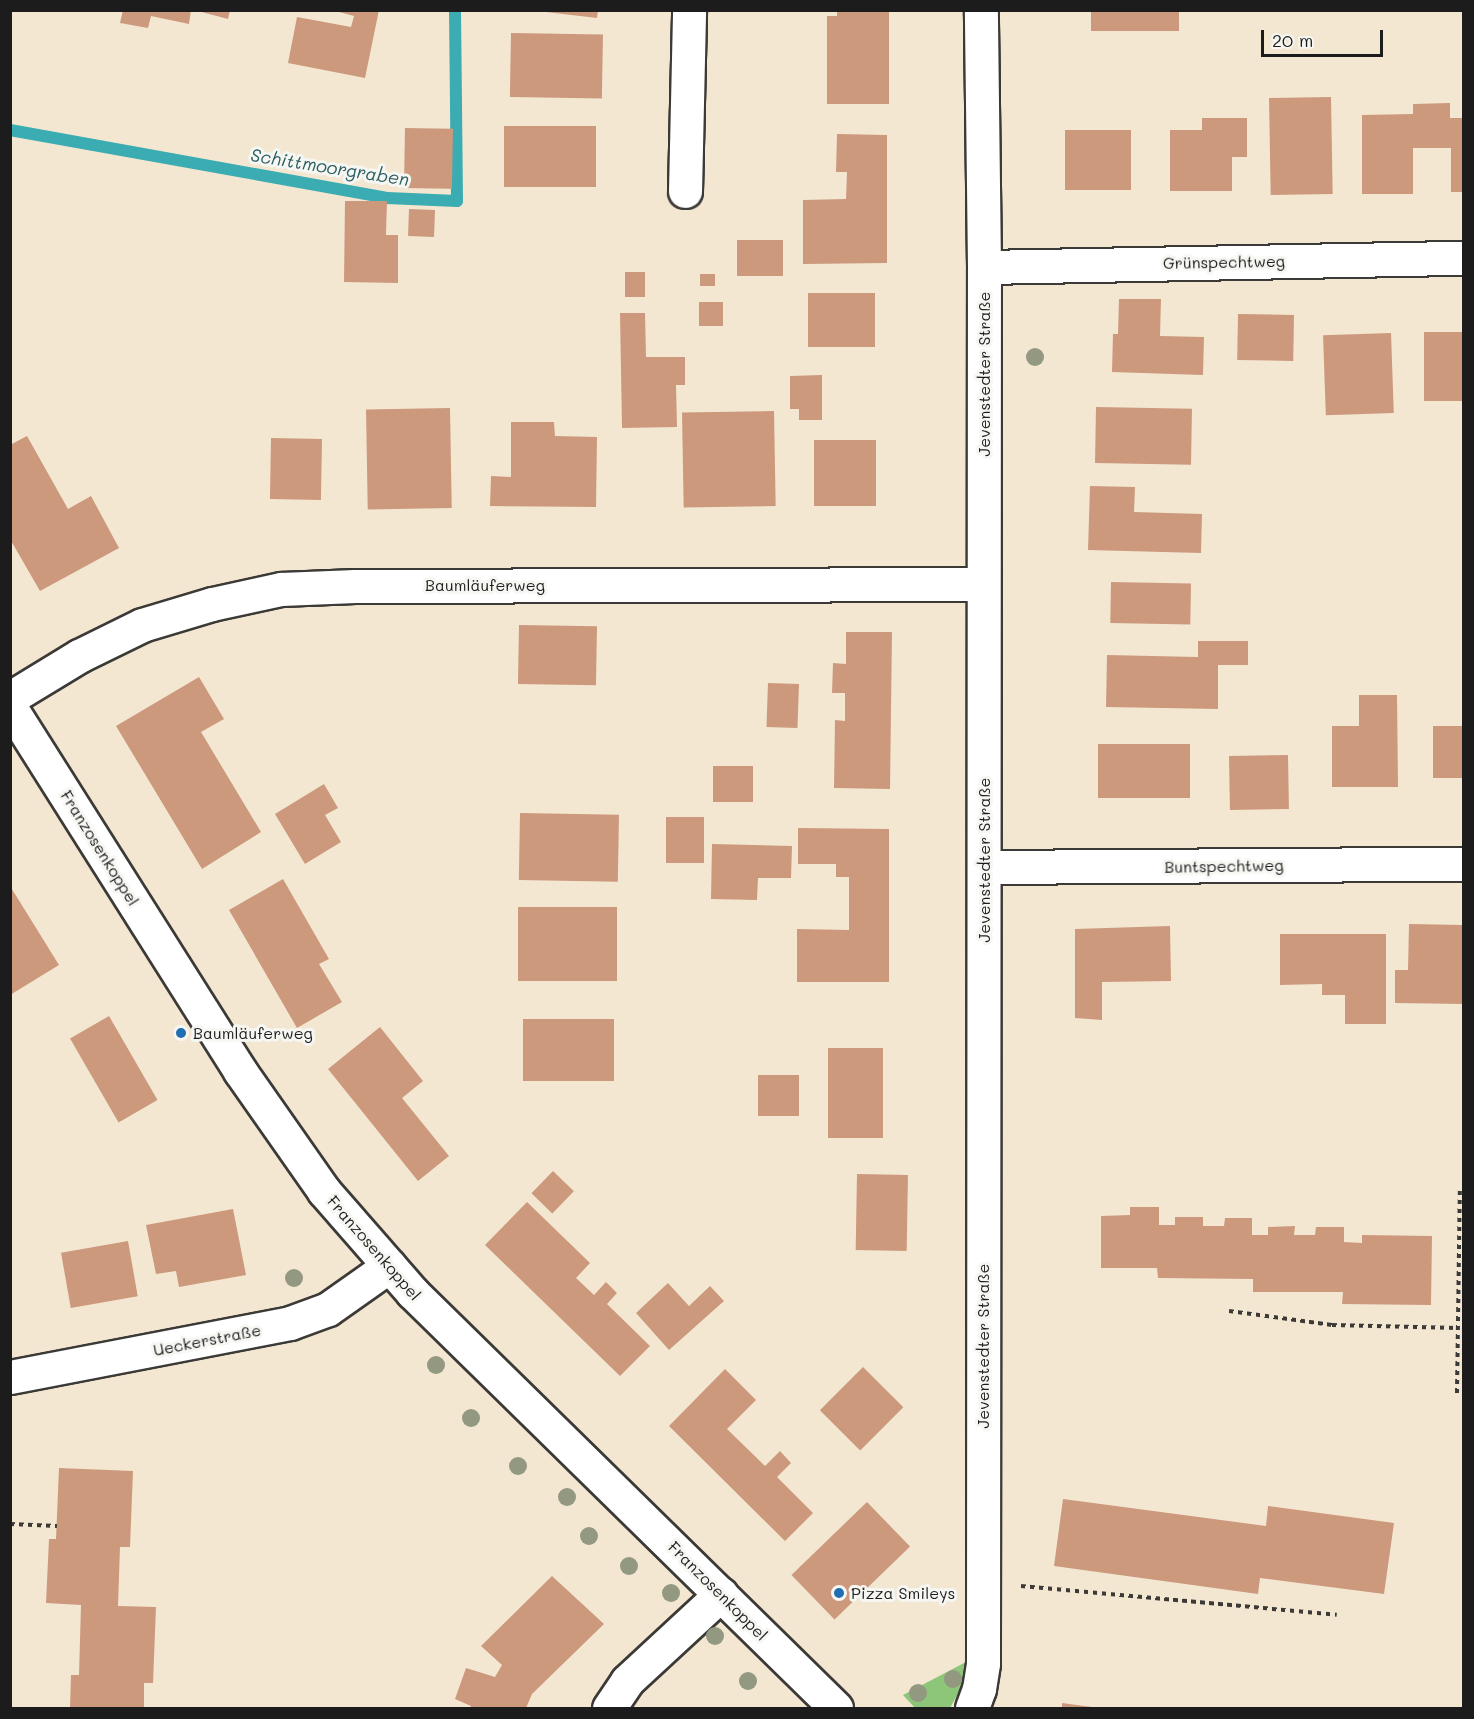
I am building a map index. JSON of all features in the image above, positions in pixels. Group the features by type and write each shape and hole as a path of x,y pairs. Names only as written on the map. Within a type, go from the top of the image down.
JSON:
{"street":[{"path":"686,191 689,10"},
{"name":"Jevenstedter Straße","path":"972,1708 979,1689 983,1663 984,267 981,10"},
{"name":"Grünspechtweg","path":"984,267 1464,258"},
{"name":"Baumläuferweg","path":"10,698 79,656 142,626 212,604 281,589 355,586 982,584"},
{"name":"Franzosenkoppel","path":"10,706 240,1071 324,1191 389,1266 836,1708"},
{"name":"Buntspechtweg","path":"984,867 1464,864"},
{"name":"Ueckerstraße","path":"10,1377 290,1323 328,1309 389,1266"},
{"path":"609,1708 627,1681 721,1594"}],"path":[{"path":"1457,1393 1460,1188"},
{"path":"1228,1311 1332,1326 1458,1328"},
{"path":"10,1524 57,1526"},
{"path":"1016,1585 1337,1615"}],"green space":[{"path":"966,1662 965,1681 950,1708 915,1708 903,1695"}],"building":[{"path":"123,10 191,10 189,24 151,16 148,28 120,23"},
{"path":"194,10 230,10 228,19"},
{"path":"332,10 379,10 365,78 288,63 297,17 351,27 354,16"},
{"path":"529,10 598,10 597,18"},
{"path":"837,10 889,10 889,104 827,104 827,16 837,16"},
{"path":"1091,10 1179,10 1179,31 1091,31"},
{"path":"511,33 603,35 602,99 510,97"},
{"path":"1331,97 1333,194 1271,195 1269,98"},
{"path":"1450,103 1450,118 1464,118 1464,192 1451,192 1451,148 1413,148 1413,194 1362,194 1362,115 1413,114 1413,104"},
{"path":"1202,118 1247,118 1247,157 1232,157 1232,191 1170,191 1170,130 1202,130"},
{"path":"504,126 596,126 596,187 504,187"},
{"path":"405,128 453,129 452,189 404,188"},
{"path":"1065,130 1131,130 1131,190 1065,190"},
{"path":"837,134 887,135 887,263 803,264 803,200 846,199 847,172 836,172"},
{"path":"345,201 387,201 386,235 398,235 398,283 344,282"},
{"path":"409,209 435,210 434,237 408,236"},
{"path":"737,240 783,240 783,276 737,276"},
{"path":"625,272 645,272 645,297 625,297"},
{"path":"700,274 715,274 715,286 700,286"},
{"path":"808,293 875,293 875,347 808,347"},
{"path":"1119,299 1161,299 1160,336 1204,337 1203,375 1112,372 1113,334 1118,334"},
{"path":"699,302 723,302 723,326 699,326"},
{"path":"620,313 645,313 646,357 685,357 685,385 676,385 677,427 622,428"},
{"path":"1238,314 1294,315 1293,361 1237,360"},
{"path":"1424,332 1464,332 1464,401 1424,401"},
{"path":"1391,333 1394,413 1326,415 1323,335"},
{"path":"822,375 822,420 799,420 799,409 790,409 790,376"},
{"path":"1096,407 1192,409 1191,465 1095,463"},
{"path":"450,408 452,508 368,509 366,409"},
{"path":"774,411 776,506 684,508 682,413"},
{"path":"511,422 554,422 555,436 597,437 596,507 490,506 491,476 511,477"},
{"path":"27,436 68,509 91,496 119,548 40,591 10,539 10,445"},
{"path":"271,438 322,439 321,500 270,499"},
{"path":"814,440 876,440 876,506 814,506"},
{"path":"1090,486 1135,487 1134,512 1202,514 1201,553 1088,550"},
{"path":"1111,582 1191,583 1190,624 1110,623"},
{"path":"519,625 597,626 596,685 518,684"},
{"path":"846,632 892,632 890,789 834,788 835,720 845,721 845,693 832,693 833,663 846,664"},
{"path":"1198,641 1248,641 1248,665 1218,665 1218,709 1106,707 1107,655 1198,657"},
{"path":"199,677 224,719 201,732 261,832 202,869 116,726"},
{"path":"768,683 799,684 797,728 766,727"},
{"path":"1359,695 1397,695 1398,787 1332,787 1332,726 1359,726"},
{"path":"1433,726 1464,726 1464,778 1433,778"},
{"path":"1098,744 1190,744 1190,798 1098,798"},
{"path":"1288,755 1289,809 1230,810 1229,756"},
{"path":"713,766 753,766 753,802 713,802"},
{"path":"324,784 338,808 325,815 341,842 305,864 275,814"},
{"path":"520,813 619,815 618,882 519,880"},
{"path":"666,817 704,817 704,863 666,863"},
{"path":"798,828 889,829 889,982 797,982 797,929 849,930 849,877 836,877 836,864 798,864"},
{"path":"712,844 792,846 791,878 758,878 757,900 711,899"},
{"path":"283,879 329,959 319,964 342,1002 297,1028 229,910"},
{"path":"10,886 59,965 10,995"},
{"path":"518,907 617,907 617,981 518,981"},
{"path":"1409,924 1464,925 1464,1004 1395,1003 1395,970 1408,970"},
{"path":"1170,926 1171,981 1102,982 1102,1020 1075,1018 1075,929"},
{"path":"1280,934 1386,934 1386,1024 1345,1024 1345,995 1322,995 1322,984 1280,985"},
{"path":"109,1016 158,1100 119,1123 70,1038"},
{"path":"523,1019 614,1019 614,1081 523,1081"},
{"path":"380,1027 423,1081 402,1098 449,1156 418,1181 328,1069"},
{"path":"828,1048 883,1048 883,1138 828,1138"},
{"path":"758,1075 799,1075 799,1116 758,1116"},
{"path":"553,1171 574,1191 552,1213 531,1193"},
{"path":"857,1174 908,1175 907,1251 856,1250"},
{"path":"527,1202 590,1263 576,1278 594,1295 606,1282 617,1293 607,1304 650,1346 620,1376 485,1245"},
{"path":"1130,1207 1159,1207 1159,1225 1175,1225 1175,1217 1203,1217 1203,1226 1224,1226 1225,1218 1252,1218 1252,1235 1268,1235 1268,1227 1295,1226 1294,1235 1315,1235 1316,1227 1344,1227 1344,1242 1362,1243 1362,1235 1432,1236 1431,1305 1342,1304 1343,1292 1253,1292 1253,1279 1158,1278 1157,1268 1101,1268 1101,1216 1130,1215"},
{"path":"233,1209 246,1275 179,1287 176,1271 156,1274 146,1225"},
{"path":"128,1241 138,1296 71,1308 61,1253"},
{"path":"668,1283 689,1306 710,1286 724,1301 669,1350 636,1313"},
{"path":"863,1367 903,1407 860,1450 820,1410"},
{"path":"725,1369 756,1400 727,1429 765,1466 780,1451 791,1463 777,1477 813,1513 785,1541 669,1426"},
{"path":"59,1468 133,1471 130,1547 120,1547 118,1606 156,1607 153,1683 144,1683 144,1708 70,1708 71,1675 79,1675 81,1605 46,1603 49,1539 56,1539"},
{"path":"1063,1499 1266,1526 1268,1506 1394,1523 1384,1594 1260,1578 1258,1594 1054,1566"},
{"path":"867,1502 910,1547 835,1620 791,1575"},
{"path":"552,1576 604,1624 532,1694 526,1708 470,1708 471,1706 455,1699 466,1668 495,1677 502,1665 481,1646"},
{"path":"1062,1703 1092,1707 1062,1708"}],"waterway":[{"name":"Schittmoorgraben","path":"10,130 387,198 457,201 455,10"}],"place":[{"name":"Baumläuferweg","path":"181,1033"},
{"name":"Pizza Smileys","path":"839,1593"}]}
